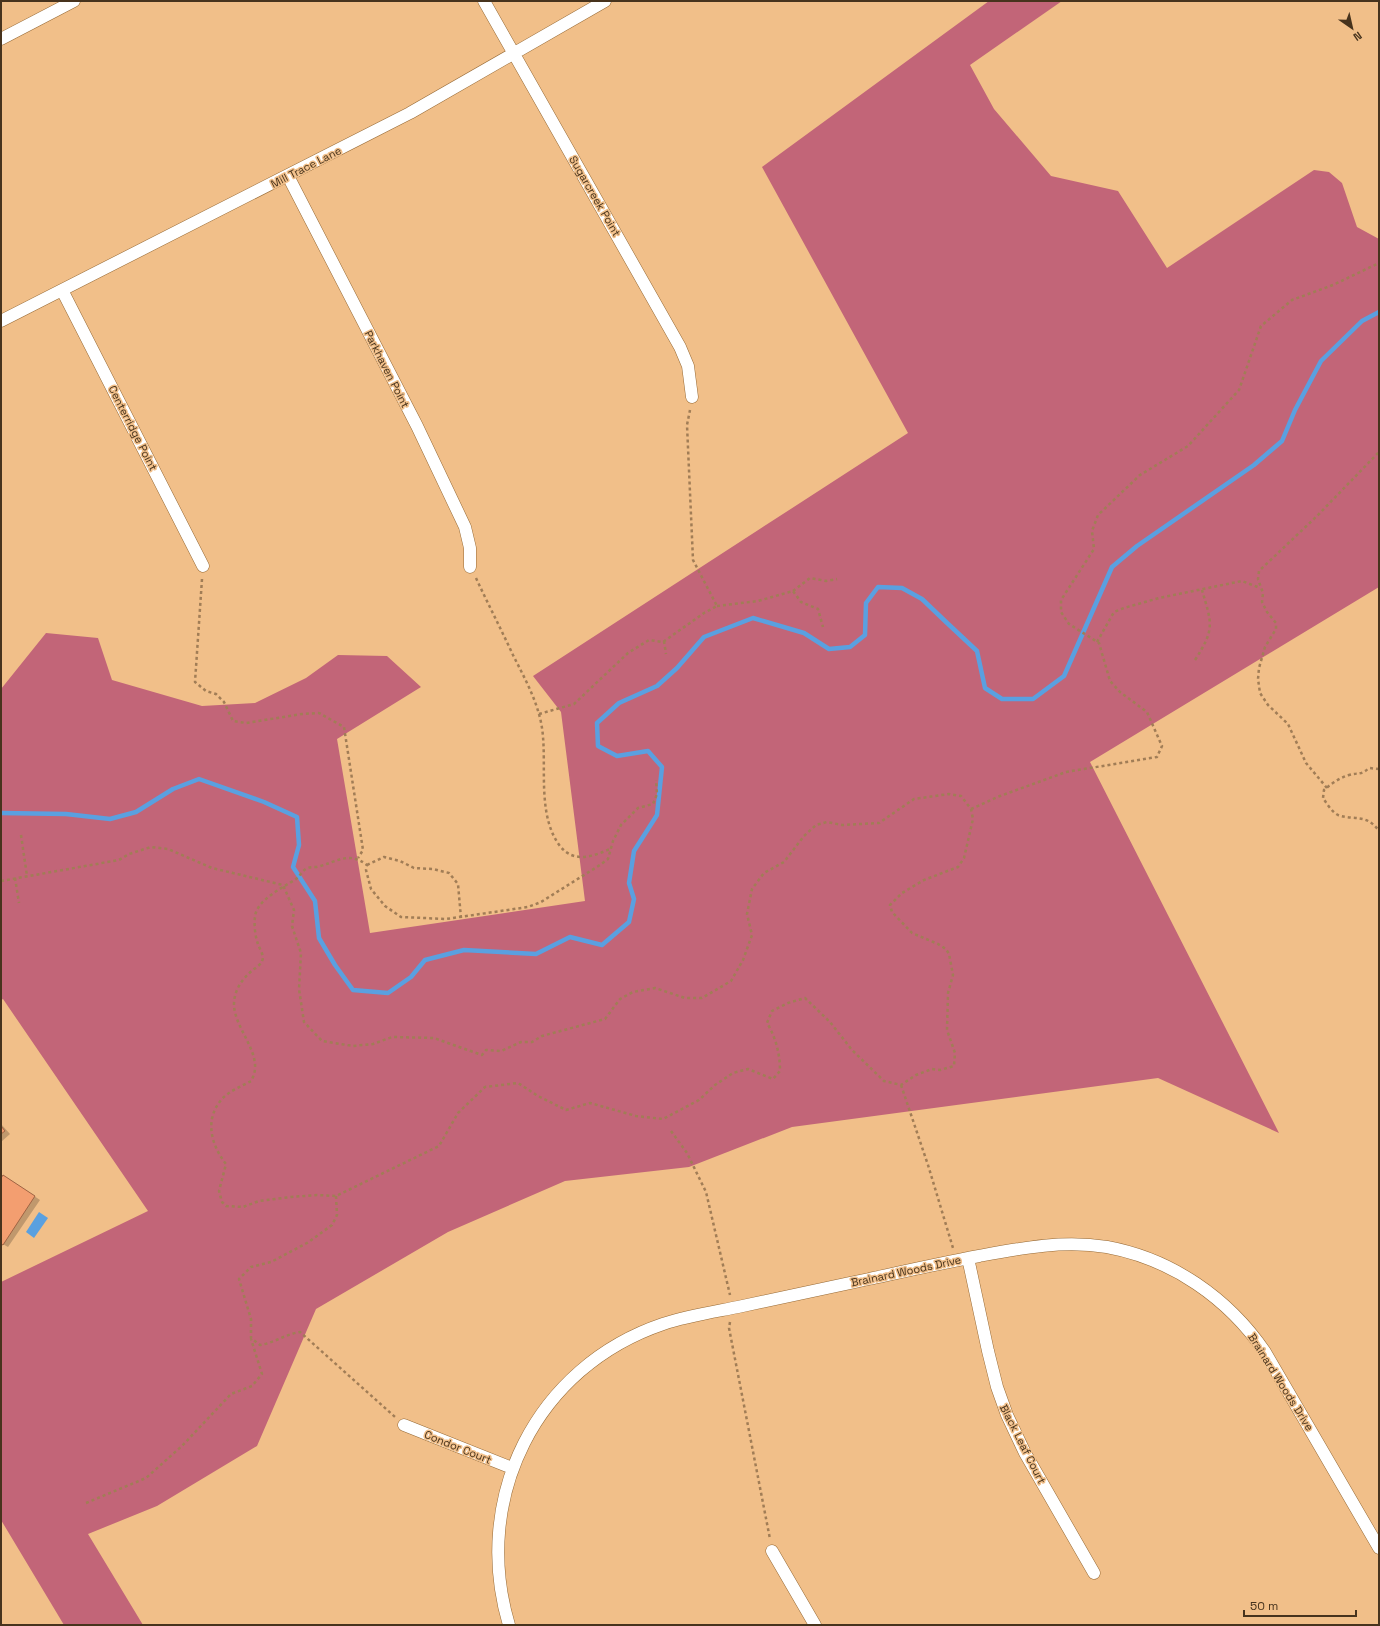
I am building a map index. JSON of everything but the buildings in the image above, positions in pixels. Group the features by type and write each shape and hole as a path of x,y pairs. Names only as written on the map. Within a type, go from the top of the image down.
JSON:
{"street":[{"path":"1,39 74,1"},
{"name":"Sugarcreek Point","path":"484,1 680,347 688,366 692,397"},
{"name":"Mill Trace Lane","path":"1,321 410,113 605,1"},
{"name":"Parkhaven Point","path":"288,176 417,426 465,527 470,548 470,567"},
{"name":"Centerridge Point","path":"62,290 203,566"},
{"name":"Brainard Woods Drive","path":"509,1625 500,1585 498,1527 503,1498 512,1468 522,1445 543,1410 564,1386 601,1354 624,1340 661,1324 1030,1246 1081,1244 1107,1247 1135,1254 1166,1266 1191,1279 1232,1312 1252,1333 1261,1346 1379,1548"},
{"name":"Black Leaf Court","path":"968,1258 991,1366 1006,1415 1025,1453 1094,1573"},
{"name":"Condor Court","path":"404,1425 512,1468"},
{"path":"772,1551 815,1625"}],"path":[{"path":"971,809 1000,796 1066,772 1157,757 1162,746 1147,712 1120,692 1110,680 1099,643 1069,624 1061,612 1061,600 1094,549 1092,531 1098,515 1140,475 1188,446 1215,417 1238,390 1260,326 1292,300 1333,285 1379,263"},
{"path":"692,397 688,425 693,560 717,606"},
{"path":"1326,788 1306,763 1288,724 1268,705 1260,693 1258,679 1260,668 1265,647 1276,629 1276,623 1267,612 1262,602 1263,593 1258,579 1259,571 1379,452"},
{"path":"203,566 195,682 206,691 216,694 224,702 233,720 246,723 302,714 319,713 344,728 363,850 358,858"},
{"path":"470,567 537,703 543,735 546,803 549,827 561,847 570,855 589,858 611,849"},
{"path":"539,714 574,704 628,653 649,640 664,641 717,606 758,601 793,591 810,578 826,581 837,579"},
{"path":"1097,642 1114,612 1159,598 1242,581 1261,588"},
{"path":"1196,660 1208,640 1210,633 1209,614 1202,590"},
{"path":"793,591 801,602 818,609 823,627"},
{"path":"664,641 666,654"},
{"path":"1379,769 1369,768 1363,774 1350,774 1333,782 1324,790 1323,798 1338,814 1364,818 1379,831"},
{"path":"367,865 366,870 371,889 385,906 401,917 446,919 461,918 528,907 541,902 600,865 608,858 621,825 638,808 653,804 657,794 656,780"},
{"path":"283,886 294,910 292,926 301,954 299,989 304,1022 322,1041 353,1046 373,1044 392,1037 434,1038 482,1055 486,1050 501,1051 521,1042 532,1042 542,1036 605,1019 620,999 633,992 655,988 685,998 702,998 732,981 743,960 752,935 747,914 752,889 764,873 784,862 804,836 816,825 827,822 842,825 879,823 914,799 949,794 961,796 971,809 973,819 964,858 958,868 924,880 902,893 890,905 892,912 912,933 946,949 949,954 953,975 948,993 947,1030 955,1053 954,1066 940,1070 932,1069 916,1075 900,1085 884,1081 852,1050 830,1022 805,998 788,1003 772,1011 767,1023 774,1034 780,1060 780,1071 773,1079 748,1069 733,1073 715,1085 699,1100 663,1119 636,1116 590,1103 566,1110 538,1096 518,1083 484,1088 458,1113 440,1146 336,1196 317,1195 291,1197 259,1201 242,1207 226,1206 222,1202 219,1191 226,1164 214,1144 210,1124 222,1099 251,1081 254,1076 253,1051 240,1029 234,1004 236,991 243,977 262,962 263,958 257,942 255,915 264,902 283,886 297,878 308,868 330,864 345,857 358,858 367,865"},
{"path":"20,835 27,876"},
{"path":"1,881 119,860 129,854 150,847 168,849 212,868 283,886"},
{"path":"367,865 384,857 400,861 414,868 433,869 448,873 458,884 461,918"},
{"path":"15,878 20,903"},
{"path":"900,1085 928,1164 956,1261"},
{"path":"671,1131 687,1153 706,1192 732,1308 729,1328 772,1551"},
{"path":"86,1502 146,1478 182,1446 231,1394 252,1386 262,1374 251,1338 251,1319 239,1280 250,1267 271,1262 307,1244 332,1225 337,1216 336,1196"},
{"path":"251,1338 260,1345 271,1343 293,1333 300,1332 404,1425"}],"shaded area":[{"path":"989,1 1062,1 970,65 994,109 1051,176 1118,191 1167,268 1314,170 1329,172 1342,183 1357,227 1379,239 1379,587 1090,762 1279,1133 1158,1078 792,1127 689,1167 565,1181 448,1232 316,1309 257,1446 157,1506 88,1534 143,1625 64,1625 1,1520 1,1282 148,1211 3,999 1,1000 1,689 46,633 98,638 112,680 202,706 255,703 306,678 338,655 387,656 421,687 337,739 370,933 585,901 561,712 533,676 908,433 762,167"}],"water":[{"path":"39,1212 48,1218 34,1238 26,1232"}],"waterway":[{"path":"1,813 66,814 110,819 136,812 173,789 199,779 264,802 297,817 299,845 293,867 315,901 319,938 335,965 353,990 388,993 411,977 425,960 464,950 536,954 570,937 602,945 629,922 634,899 629,883 634,851 657,815 662,767 648,751 617,756 598,746 597,723 619,703 657,686 677,668 704,637 753,618 804,633 829,649 850,647 865,635 866,603 878,587 902,588 922,599 977,651 985,688 1002,699 1033,699 1064,676 1112,567 1137,546 1254,465 1282,441 1295,410 1321,361 1362,321 1379,312"}]}
